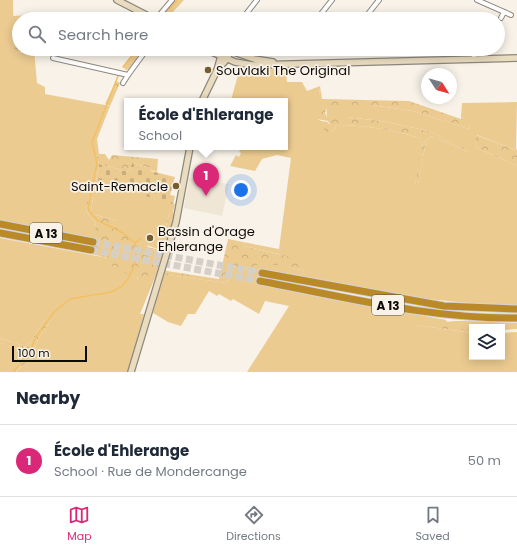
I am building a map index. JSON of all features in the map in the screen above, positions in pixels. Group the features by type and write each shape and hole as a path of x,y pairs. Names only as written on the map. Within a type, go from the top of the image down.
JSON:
{"highway":[{"name":"A 13","path":"0,224 93,242"},
{"name":"A 13","path":"0,233 91,250"},
{"name":"A 13","path":"262,273 444,306 517,309"},
{"name":"A 13","path":"260,281 431,313 479,318 517,318"}],"main road":[{"path":"118,0 141,12"},
{"path":"203,98 217,70 220,56 252,65 517,58"},
{"path":"246,56 259,60 294,64"},
{"path":"217,70 227,59"},
{"path":"131,372 176,222 189,150"}],"street":[{"path":"161,12 172,0"},
{"path":"248,12 257,0"},
{"path":"323,12 332,0"},
{"path":"370,12 379,0"},
{"path":"477,0 504,12"},
{"path":"505,12 511,15"},
{"path":"123,83 142,56"},
{"path":"53,58 128,75"}],"shaded area":[{"path":"189,178 229,184 222,216 184,208"}],"green space":[{"path":"0,0 13,0 12,56 35,56 37,83 45,87 45,94 110,106 97,139 99,154 97,157 99,164 96,182 175,204 173,212 169,214 166,226 157,226 157,230 169,232 163,251 135,241 116,220 95,215 91,211 93,198 89,197 86,212 96,223 94,239 0,220"},
{"path":"172,0 184,0 173,12 163,11"},
{"path":"132,56 139,56 129,69 126,70 123,67"},
{"path":"268,67 286,70 287,82 302,82 307,91 320,86 318,119 328,122 331,132 337,125 358,126 389,130 420,138 423,143 415,184 418,184 426,141 431,136 474,154 429,131 381,121 346,117 327,117 326,105 372,105 413,111 469,129 470,127 463,121 464,118 461,117 462,103 517,102 516,150 477,135 475,147 517,166 517,305 479,304 427,299 262,269 259,284 446,320 447,322 468,321 517,323 517,329 505,330 505,324 469,324 469,330 466,330 409,324 469,333 469,360 505,360 505,333 517,332 517,372 247,372 289,306 265,301 259,314 233,299 231,301 219,294 217,296 209,291 195,314 188,314 181,326 168,322 153,313 165,270 167,271 168,275 227,283 231,266 255,270 256,260 306,271 279,254 244,246 243,242 279,249 291,158 277,155 262,159 255,171 230,166 236,155 239,157 241,153 239,152 240,150 288,150 288,98 232,98 238,75"},
{"path":"116,81 120,83 110,106 105,104"},
{"path":"320,86 322,99 409,101 461,119 461,117 464,118 464,121 470,127 469,129 413,111 372,105 327,105 325,113 327,117 346,117 381,121 429,131 474,154 431,136 426,141 418,185 415,184 418,165 415,162 420,156 423,143 420,138 379,128 337,125 331,132 331,137 327,140 322,136 324,129 330,124 328,121 317,119"},
{"path":"476,135 516,150 517,148 517,166 475,147"},
{"path":"99,154 105,154 109,160 112,155 158,159 157,172 151,170 152,166 148,167 132,163 129,172 99,164 97,157"},
{"path":"132,163 147,167 153,165 151,171 175,177 170,195 175,196 173,204 96,182 99,164 129,172"},
{"path":"88,197 93,198 91,211 95,215 116,220 134,235 135,241 144,240 148,247 163,251 156,275 148,275 149,279 146,282 137,281 138,276 124,273 115,268 109,262 108,258 91,254 96,223 86,212"},
{"path":"173,212 174,215 169,232 157,230 157,225 166,226 169,214"},
{"path":"0,238 108,258 138,276 137,280 148,275 156,275 140,314 144,314 128,372 16,372 32,357 38,339 51,320 46,318 27,347 0,338"},
{"path":"228,239 243,242 244,246 312,262 306,271 256,261 257,265 255,270 231,266 227,283 167,275 167,271 219,279"},
{"path":"50,317 51,320 38,339 32,357 16,372 14,372 25,351 0,343 0,338 27,347 46,318"},
{"path":"409,321 469,330 469,333 409,324"},
{"path":"0,343 25,351 14,372 0,372"}],"waterway":[{"path":"169,10 177,0"},
{"path":"123,67 132,56"},
{"path":"13,372 29,353 37,335 55,311 70,299 111,292 121,287 128,279 134,266 136,253 135,243 123,233 97,220 88,209 97,163 92,142 118,76"},
{"path":"135,243 141,238"}],"tunnel":[{"path":"93,242 262,273"},
{"path":"91,250 260,281"}],"place":[{"name":"Souvlaki The Original","path":"208,70"},
{"name":"Saint-Remacle","path":"176,186"},
{"name":"École d'Ehlerange","path":"206,196"},
{"name":"Bassin d'Orage Ehlerange","path":"150,238"}]}
